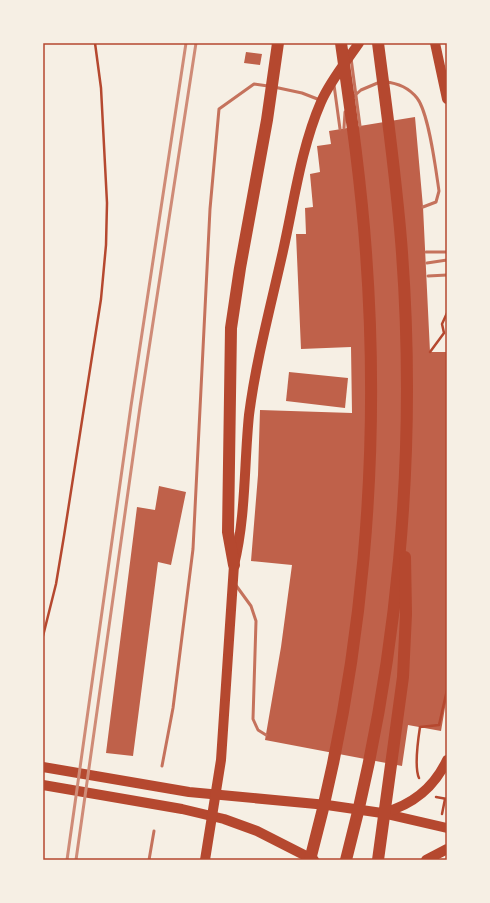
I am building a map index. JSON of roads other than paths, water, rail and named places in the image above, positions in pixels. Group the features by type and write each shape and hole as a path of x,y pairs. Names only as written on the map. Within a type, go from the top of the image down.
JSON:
{"highway":[{"path":"234,565 228,532 230,343 235,298 272,90 278,43"},
{"path":"310,860 329,782 350,666 365,540 370,444 370,324 366,252 354,138 340,43"},
{"path":"378,43 402,252 406,372 404,496 406,644 378,860"},
{"path":"346,860 364,789 385,673 400,554 404,496"}],"main road":[{"path":"205,860 214,795 221,760 234,565 240,534 247,436 256,377 300,175 322,101 333,81 359,43"},
{"path":"435,43 447,99"},
{"path":"382,813 404,806 420,795 434,782 447,760"},
{"path":"43,766 214,795 327,805 382,813 447,828"},
{"path":"43,784 211,815 252,829 314,860"},
{"path":"426,860 447,849"}],"lane":[{"path":"350,55 360,126"},
{"path":"342,68 350,127"},
{"path":"333,81 340,129"},
{"path":"344,128 346,111 349,103 368,85 381,82 395,83 403,86 417,98 425,114 439,191 436,202 424,207"},
{"path":"162,766 173,708 194,549 210,209 219,109 254,84 302,93 322,101"},
{"path":"426,252 447,252"},
{"path":"427,263 447,260"},
{"path":"428,276 447,275"},
{"path":"233,581 247,599 256,621 253,720 258,730 266,735"},
{"path":"149,860 154,831"}],"railway":[{"path":"67,860 131,406 186,43"},
{"path":"76,860 140,407 196,43"}]}
